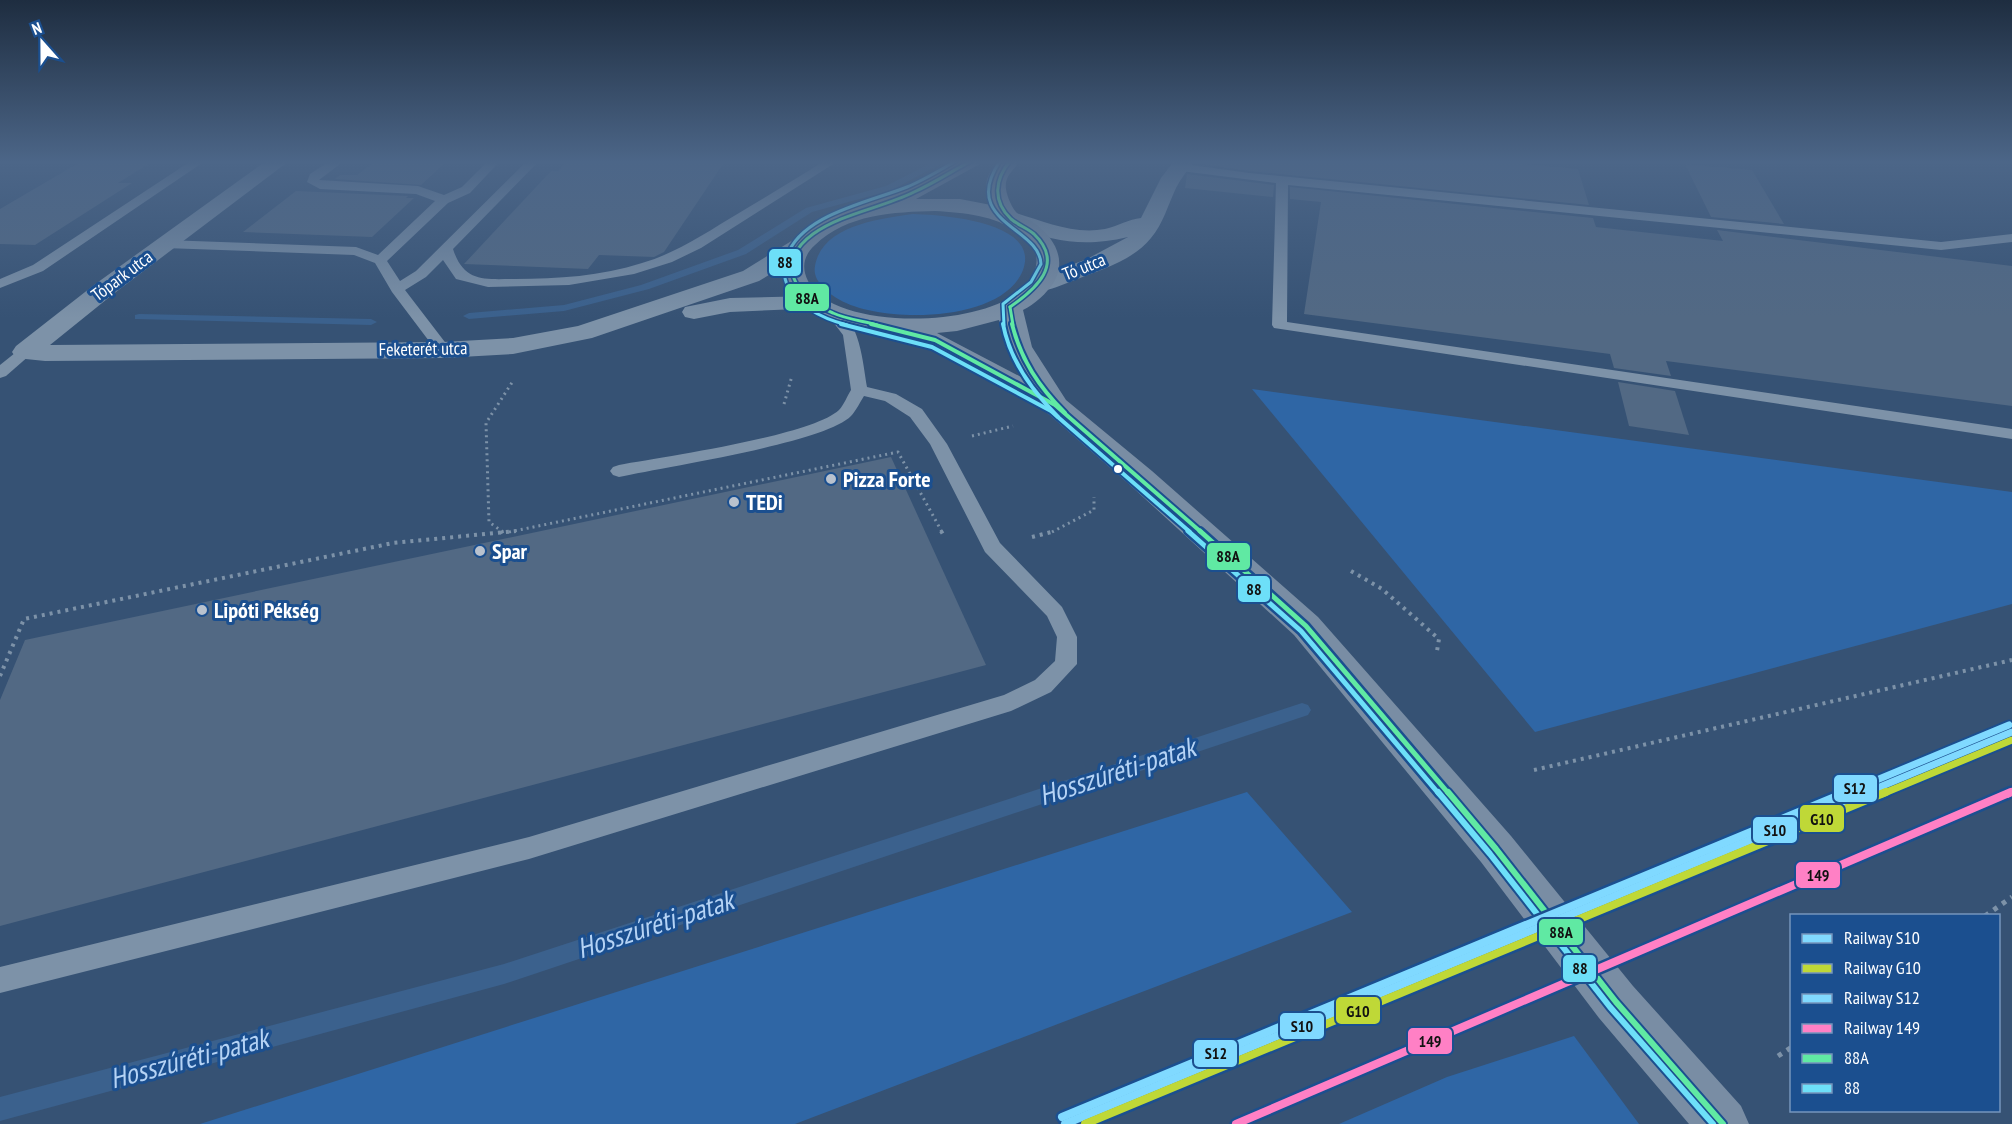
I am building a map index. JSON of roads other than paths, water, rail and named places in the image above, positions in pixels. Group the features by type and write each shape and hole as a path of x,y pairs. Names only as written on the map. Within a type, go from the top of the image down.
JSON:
{"main road":[{"path":"860,213 828,225 801,244 794,256 791,268 793,280 801,292 824,308 858,321 935,340 1055,405 1141,478 1306,626 1496,849 1616,1002 1723,1124"},
{"path":"885,326 919,327 952,324 984,317 1010,307 1040,285 1047,272 1049,260 1046,248 1031,232 1009,218 994,213"},
{"path":"1007,213 1009,218"},
{"path":"1010,307 1012,328 1019,350 1055,405"}],"street":[{"name":"Tópark utca","path":"12,352 44,335 207,213"},
{"name":"Tó utca","path":"1040,285 1106,258 1131,245 1143,235 1154,213"},
{"name":"Tó utca","path":"1009,218 1058,235 1080,238 1122,232 1150,220"},
{"name":"Feketerét utca","path":"12,352 443,350 513,346 583,333 751,276 801,244"},
{"path":"583,333 730,305 824,308"}],"lane":[{"path":"0,284 38,268 120,213"},
{"path":"380,260 430,213"},
{"path":"397,289 421,274 481,213"},
{"path":"446,249 449,262 456,274 471,281 528,284 562,282 635,269 666,260 695,246 747,213"},
{"path":"1281,213 1279,326 2012,434"},
{"path":"1616,213 1941,246 2012,238"},
{"path":"165,244 356,250 380,260 397,289 443,350"},
{"path":"619,471 783,438 822,426 845,413 859,390 850,334 824,308"},
{"path":"0,373 12,352"},
{"path":"0,980 529,848 1011,702 1043,686 1066,664 1067,638 1055,612 992,548 938,444 916,413 890,397 859,390"}],"waterway":[{"path":"469,316 564,308 645,287 742,252 803,213"},
{"path":"139,317 371,322"},
{"name":"Hosszúréti-patak","path":"0,1109 504,974 1302,710"}],"rail line":[{"name":"S12","path":"1062,1117 2009,725"},
{"name":"S10","path":"1065,1124 2012,732"},
{"name":"G10","path":"1085,1124 2012,740"},
{"name":"149","path":"1236,1124 2012,792"}],"place":[{"name":"Pizza Forte","path":"831,479"},
{"name":"TEDi","path":"734,502"},
{"name":"Spar","path":"480,551"},
{"name":"Lipóti Pékség","path":"202,610"}]}
